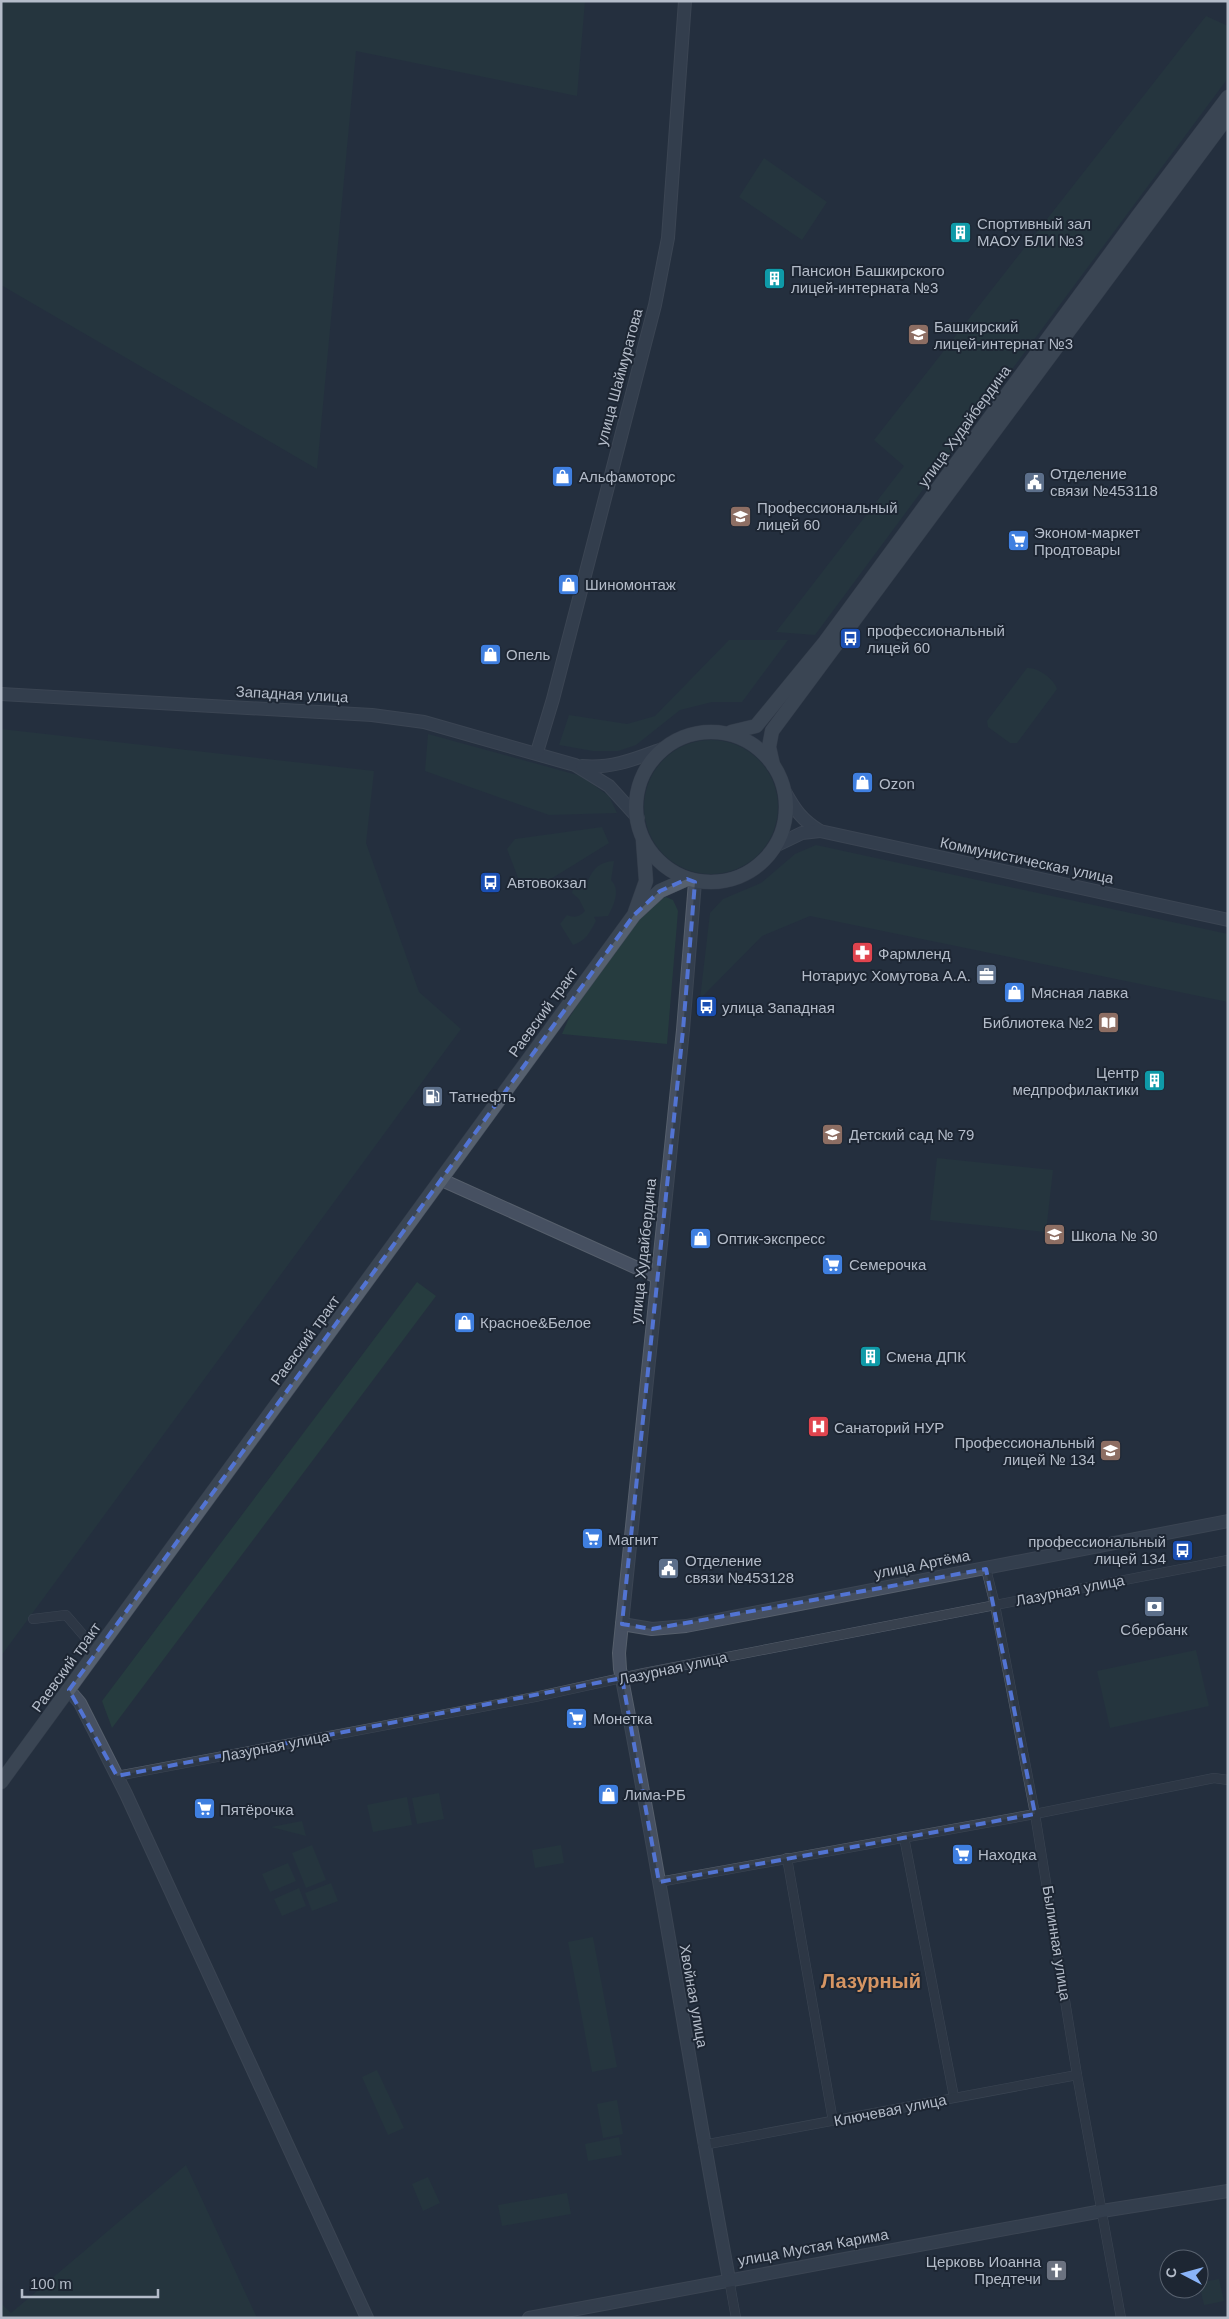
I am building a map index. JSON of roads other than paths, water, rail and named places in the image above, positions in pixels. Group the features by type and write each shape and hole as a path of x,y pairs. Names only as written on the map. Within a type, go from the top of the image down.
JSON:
{"main road":[{"name":"улица Шаймуратова","path":"537,752 555,690 655,306 668,238 685,1"},
{"name":"улица Худайбердина","path":"731,732 756,726 825,642 1150,200 1228,98"},
{"name":"улица Худайбердина","path":"773,764 769,747 772,731 1228,116"},
{"name":"Западная улица","path":"1,694 354,714 414,720 537,752 575,765 597,768 614,766 662,749"},
{"path":"709,731 731,732 747,739 759,748 773,764 785,792 787,813 783,830 776,846 763,861 748,872 734,879 717,883 691,881 660,862 642,837 636,806 641,780 650,763 662,749 680,738 709,731"},
{"name":"Западная улица","path":"575,765 609,786 638,818"},
{"name":"Коммунистическая улица","path":"785,792 795,811 805,822 820,831"},
{"name":"Коммунистическая улица","path":"776,846 802,833 820,831 1228,920"},
{"name":"Раевский тракт","path":"634,915 646,881 642,837"},
{"name":"улица Худайбердина","path":"622,1678 619,1653 683,1030 691,881"},
{"name":"Раевский тракт","path":"1,1782 634,915 660,891 691,881"},
{"path":"442,1180 657,1278"},
{"name":"улица Артёма","path":"622,1624 646,1629 686,1626 1228,1521"},
{"name":"Хвойная улица","path":"622,1678 659,1882 703,2145 729,2279"},
{"path":"69,1690 80,1704 170,1886 367,2318"},
{"name":"улица Мустая Карима","path":"529,2318 729,2279 1102,2211 1228,2191"}],"street":[{"name":"Лазурная улица","path":"117,1776 535,1697 622,1678 1228,1560"},
{"name":"Былинная улица","path":"986,1569 995,1605 1035,1814 1077,2075 1121,2318"},
{"path":"33,1619 66,1615 97,1651"},
{"path":"659,1882 1035,1814 1214,1778 1228,1780"},
{"path":"904,1837 954,2097"},
{"path":"787,1858 833,2121"},
{"name":"Ключевая улица","path":"703,2145 1077,2075"},
{"name":"Хвойная улица","path":"729,2279 736,2318"}],"place":[{"name":"Спортивный зал МАОУ БЛИ №3","path":"961,232"},
{"name":"Пансион Башкирского лицей-интерната №3","path":"775,279"},
{"name":"Башкирский лицей-интернат №3","path":"918,335"},
{"name":"Альфамоторс","path":"563,476"},
{"name":"Отделение связи №453118","path":"1034,482"},
{"name":"Профессиональный лицей 60","path":"741,516"},
{"name":"Эконом-маркет Продтовары","path":"1018,541"},
{"name":"Шиномонтаж","path":"569,584"},
{"name":"профессиональный лицей 60","path":"851,639"},
{"name":"Опель","path":"490,654"},
{"name":"Ozon","path":"863,783"},
{"name":"Автовокзал","path":"491,882"},
{"name":"Фармленд","path":"862,953"},
{"name":"Нотариус Хомутова А.А.","path":"987,975"},
{"name":"Мясная лавка","path":"1015,992"},
{"name":"улица Западная","path":"706,1007"},
{"name":"Библиотека №2","path":"1109,1022"},
{"name":"Центр медпрофилактики","path":"1155,1081"},
{"name":"Татнефть","path":"433,1096"},
{"name":"Детский сад № 79","path":"833,1134"},
{"name":"Школа № 30","path":"1055,1235"},
{"name":"Оптик-экспресс","path":"701,1238"},
{"name":"Семерочка","path":"833,1264"},
{"name":"Красное&Белое","path":"464,1322"},
{"name":"Смена ДПК","path":"870,1356"},
{"name":"Санаторий НУР","path":"818,1427"},
{"name":"Профессиональный лицей № 134","path":"1111,1451"},
{"name":"Магнит","path":"592,1539"},
{"name":"профессиональный лицей 134","path":"1182,1550"},
{"name":"Отделение связи №453128","path":"669,1569"},
{"name":"Сбербанк","path":"1154,1606"},
{"name":"Монетка","path":"577,1718"},
{"name":"Лима-РБ","path":"608,1794"},
{"name":"Пятёрочка","path":"204,1809"},
{"name":"Находка","path":"962,1854"},
{"name":"Церковь Иоанна Предтечи","path":"1057,2270"}],"district":[{"name":"Лазурный","path":"871,1981"}]}
